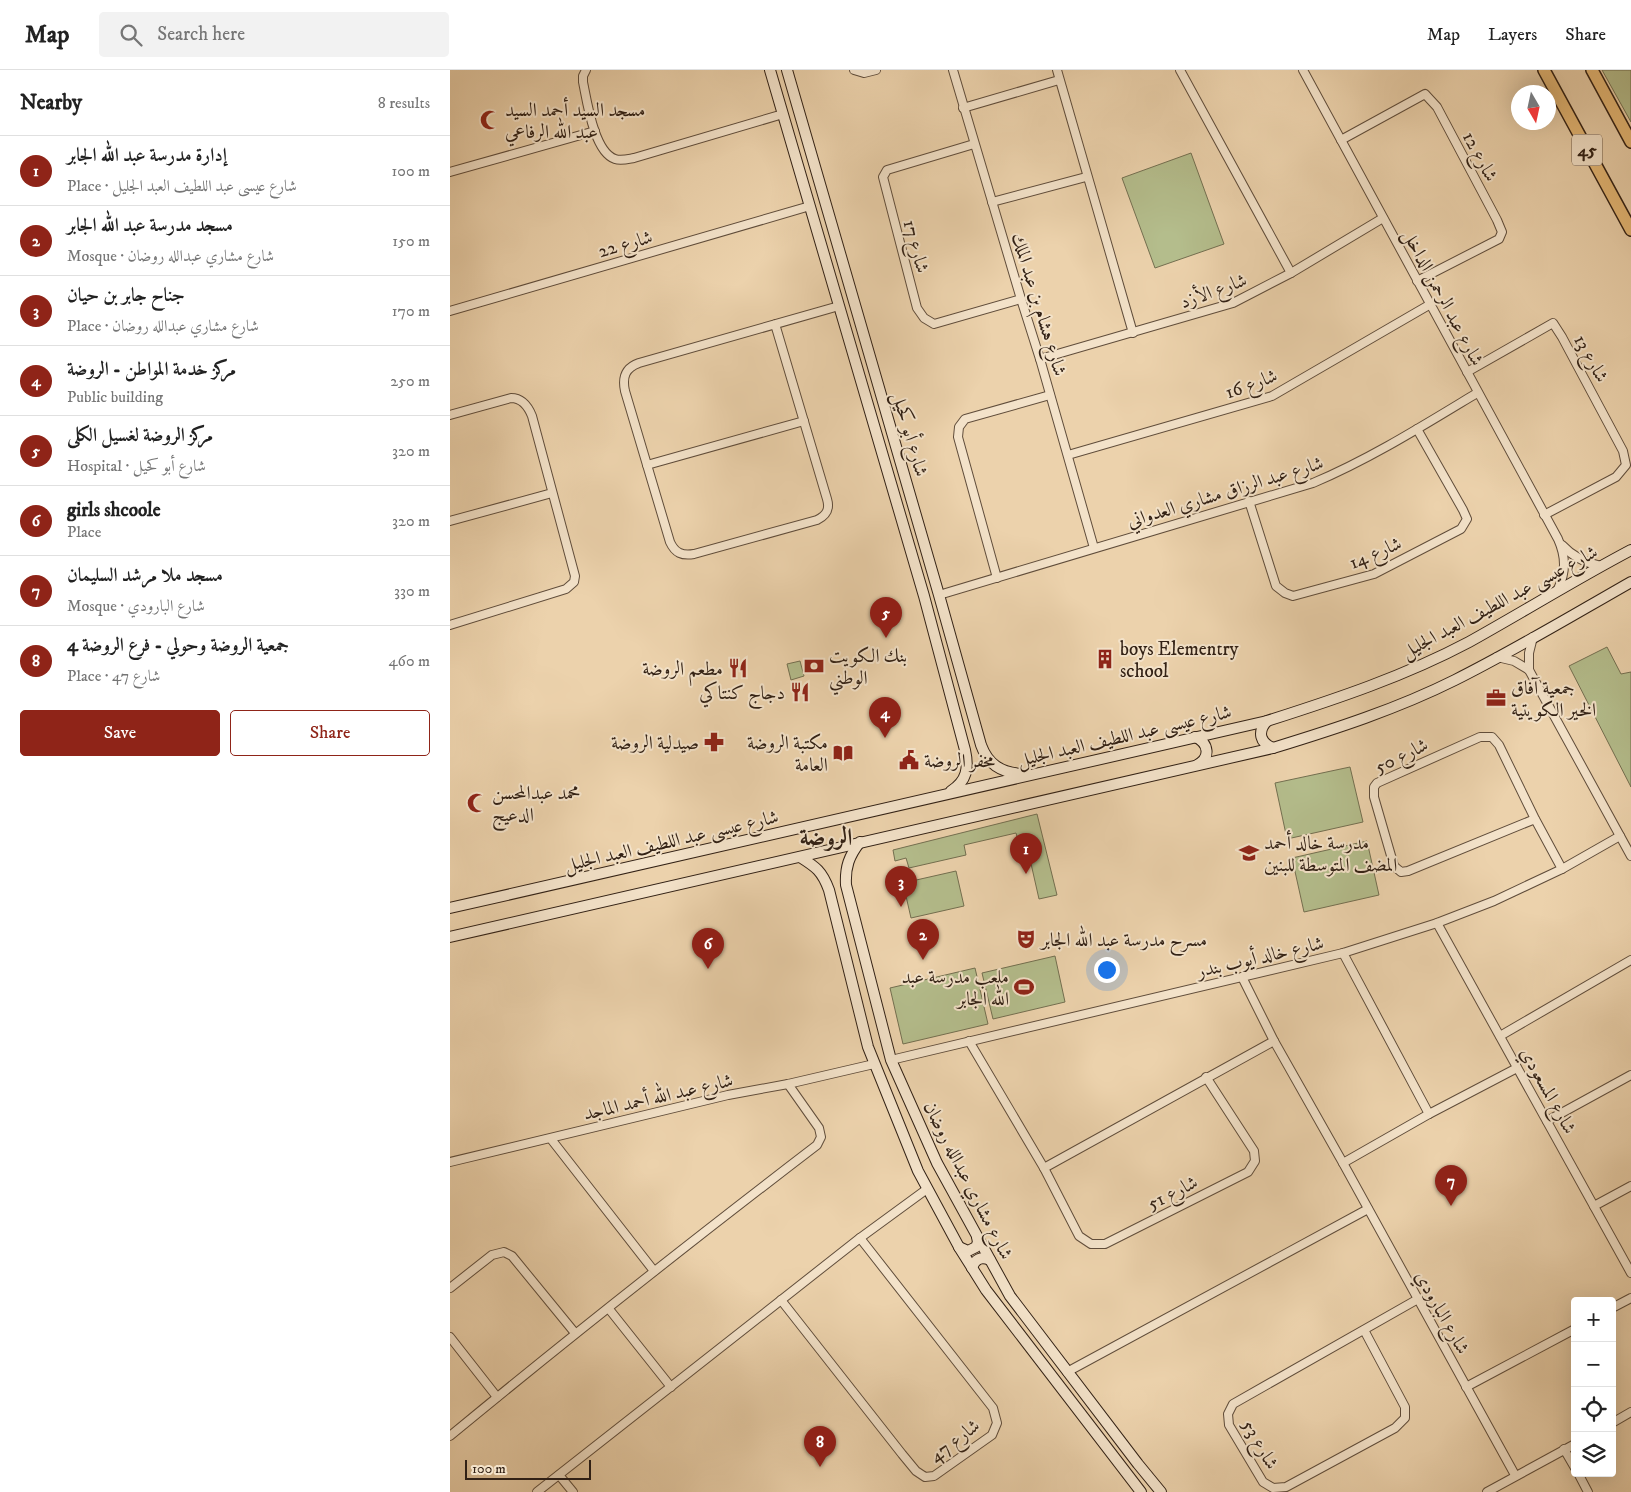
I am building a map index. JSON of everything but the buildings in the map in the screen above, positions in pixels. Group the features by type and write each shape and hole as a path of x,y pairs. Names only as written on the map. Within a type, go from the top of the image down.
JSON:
{"main road":[{"name":"45","path":"1544,70 1631,230"},
{"name":"45","path":"1595,73 1631,142"}],"street":[{"path":"586,70 583,82 595,131 606,153 613,158 624,160 783,114"},
{"name":"شارع أبو كحيل","path":"770,70 924,596 963,742 968,764 966,776 961,784 943,796"},
{"name":"شارع أبو كحيل","path":"787,70 940,594 978,738 986,756 998,768 1015,774 1034,774"},
{"path":"854,70 864,73 876,70"},
{"name":"شارع هشام بن عبد الملك","path":"952,70 1020,299 1040,359 1094,548"},
{"path":"1057,70 1086,177 1133,333"},
{"path":"1180,70 1291,273"},
{"name":"شارع عبد الرحمن الداخل","path":"1303,70 1558,539 1576,558 1601,566"},
{"path":"963,108 1059,80"},
{"name":"شارع 12","path":"1341,140 1424,94 1437,108 1502,232 1499,238 1417,281"},
{"path":"450,172 595,131"},
{"path":"790,140 798,143 805,140 806,136"},
{"name":"شارع 17","path":"974,144 887,170 883,177 918,308 924,318 934,324 1020,299"},
{"path":"797,161 798,157 805,153 812,157"},
{"path":"992,202 1086,177"},
{"name":"شارع 22","path":"450,311 810,206"},
{"name":"شارع الأزد","path":"1040,359 1234,304 1291,273 1383,218"},
{"name":"شارع 16","path":"1068,454 1272,396 1430,305"},
{"path":"775,324 828,503 826,514 817,520 694,554 681,554 675,551 670,542 624,387 624,378 628,368 639,362 839,306"},
{"name":"شارع 13","path":"1467,372 1553,323 1624,451 1626,465 1616,477 1544,515"},
{"path":"866,396 873,399 879,396 880,392"},
{"name":"شارع عبد الرزاق مشاري العدواني","path":"940,594 1313,483 1334,474 1417,429 1477,393"},
{"path":"997,578 958,437 959,427 965,419 1050,395"},
{"path":"450,415 506,399 517,399 524,402 532,416 574,570 575,580 566,589 450,625"},
{"path":"872,417 876,412 883,411 886,413"},
{"path":"647,465 804,421"},
{"name":"شارع 14","path":"1249,501 1276,586 1285,594 1293,596 1374,574 1461,529 1467,519 1417,429"},
{"path":"450,521 552,493"},
{"name":"شارع عبد الرحمن الداخل","path":"1558,539 1565,564 1558,589"},
{"name":"شارع عيسى عبد اللطيف العبد الجليل","path":"450,908 1267,721 1325,702 1406,671 1468,642 1558,589 1631,550"},
{"path":"450,937 1274,748 1333,730 1400,705 1455,681 1631,582"},
{"path":"1534,636 1529,653 1529,670 1631,856"},
{"path":"1497,658 1514,661 1529,670"},
{"path":"1267,721 1262,726 1260,733 1266,746 1274,748"},
{"path":"1195,736 1205,744 1207,751 1206,757 1196,766"},
{"name":"شارع 50","path":"1535,819 1408,871 1401,872 1394,866 1374,797 1374,788 1377,783 1480,737 1492,737 1499,745 1562,869"},
{"path":"963,742 972,743 978,738"},
{"name":"شارع خالد أيوب بندر","path":"891,1060 1343,953 1437,923 1494,901 1562,869 1620,836"},
{"name":"شارع مشاري عبدالله روضان","path":"860,842 851,854 846,873 846,885 891,1060 937,1163 1010,1296 1161,1492"},
{"name":"شارع مشاري عبدالله روضان","path":"800,857 817,868 824,877 868,1047 927,1189 959,1247 986,1290 1141,1492"},
{"path":"450,899 465,904"},
{"name":"شارع المسعودي","path":"1437,923 1631,1273"},
{"path":"1343,953 1429,1114"},
{"path":"848,966 852,958 856,956 865,960"},
{"path":"1500,1036 1631,960"},
{"name":"شارع البارودي","path":"1242,977 1274,1041 1515,1475"},
{"name":"شارع 51","path":"969,1041 1044,1168 1078,1236 1091,1244 1106,1244 1248,1172 1255,1161 1254,1151 1206,1077"},
{"path":"1044,1168 1274,1041"},
{"name":"شارع عبد الله أحمد الماجد","path":"450,1162 728,1095 788,1084 874,1064"},
{"path":"1343,1163 1429,1114 1517,1068"},
{"path":"1547,1121 1631,1075"},
{"path":"450,1436 575,1333 609,1309 654,1271 817,1145 821,1137 819,1128 788,1084"},
{"path":"551,1139 654,1271"},
{"path":"1594,1206 1631,1186"},
{"path":"537,1492 860,1238 927,1189"},
{"path":"1067,1372 1368,1209"},
{"path":"959,1247 963,1250 972,1250 976,1247 977,1237"},
{"name":"شارع 47","path":"781,1300 902,1454 916,1471 924,1477 934,1476 992,1435 997,1424 992,1408 860,1238"},
{"path":"450,1288 492,1255 504,1252 512,1256 575,1333"},
{"path":"972,1268 976,1260 985,1258 990,1260"},
{"path":"1616,1306 1631,1298"},
{"name":"شارع 53","path":"1364,1330 1405,1406 1405,1418 1395,1428 1286,1487 1273,1488 1263,1482 1229,1424 1228,1414 1233,1404 1418,1299"},
{"path":"609,1309 671,1387"},
{"path":"1466,1387 1571,1331"},
{"path":"450,1336 497,1397"},
{"path":"1616,1421 1631,1412"},
{"path":"1487,1492 1515,1475 1571,1446"},
{"path":"1564,1450 1571,1461"},
{"path":"559,1475 573,1492"},
{"path":"1580,1477 1588,1492"}],"green space":[{"path":"1602,70 1631,70 1631,122"},
{"path":"1191,153 1224,244 1155,268 1122,178"},
{"path":"1607,647 1621,674 1631,672 1631,787 1569,666"},
{"path":"800,661 804,676 791,680 787,664"},
{"path":"1350,767 1363,822 1287,839 1275,783"},
{"path":"1037,814 1057,895 1039,899 1027,846 1020,847 1016,833 964,845 966,855 909,868 906,858 895,861 893,850"},
{"path":"1367,841 1379,895 1304,912 1292,858"},
{"path":"956,871 964,906 911,918 903,883"},
{"name":"ملعب مدرسة عبد الله الجابر","path":"1055,956 1065,1002 993,1019 982,973"},
{"path":"975,968 988,1024 903,1044 890,988"}],"place":[{"name":"مسجد السيد أحمد السيد عبد الله الرفاعي","path":"490,120"},
{"name":"مركز الروضة لغسيل الكلى","path":"886,638"},
{"name":"boys Elementry school","path":"1105,659"},
{"name":"بنك الكويت الوطني","path":"814,666"},
{"name":"مطعم الروضة","path":"738,668"},
{"name":"دجاج كنتاكي","path":"800,692"},
{"name":"جمعية آفاق الخير الكويتية","path":"1496,698"},
{"name":"مركز خدمة المواطن - الروضة","path":"885,738"},
{"name":"صيدلية الروضة","path":"714,742"},
{"name":"مكتبة الروضة العامة","path":"843,753"},
{"name":"مخفر الروضة","path":"909,760"},
{"name":"محمد عبدالمحسن الدعيج","path":"477,803"},
{"name":"مدرسة خالد أحمد المضف المتوسطة للبنين","path":"1249,853"},
{"name":"إدارة مدرسة عبد الله الجابر","path":"1026,874"},
{"name":"جناح جابر بن حيان","path":"901,907"},
{"name":"مسرح مدرسة عبد الله الجابر","path":"1026,939"},
{"name":"مسجد مدرسة عبد الله الجابر","path":"923,960"},
{"name":"girls shcoole","path":"708,969"},
{"name":"ملعب مدرسة عبد الله الجابر","path":"1024,987"},
{"name":"مسجد ملا مرشد السليمان","path":"1451,1206"},
{"name":"جمعية الروضة وحولي - فرع الروضة 4","path":"820,1467"}],"district":[{"name":"الروضة","path":"826,837"}]}
